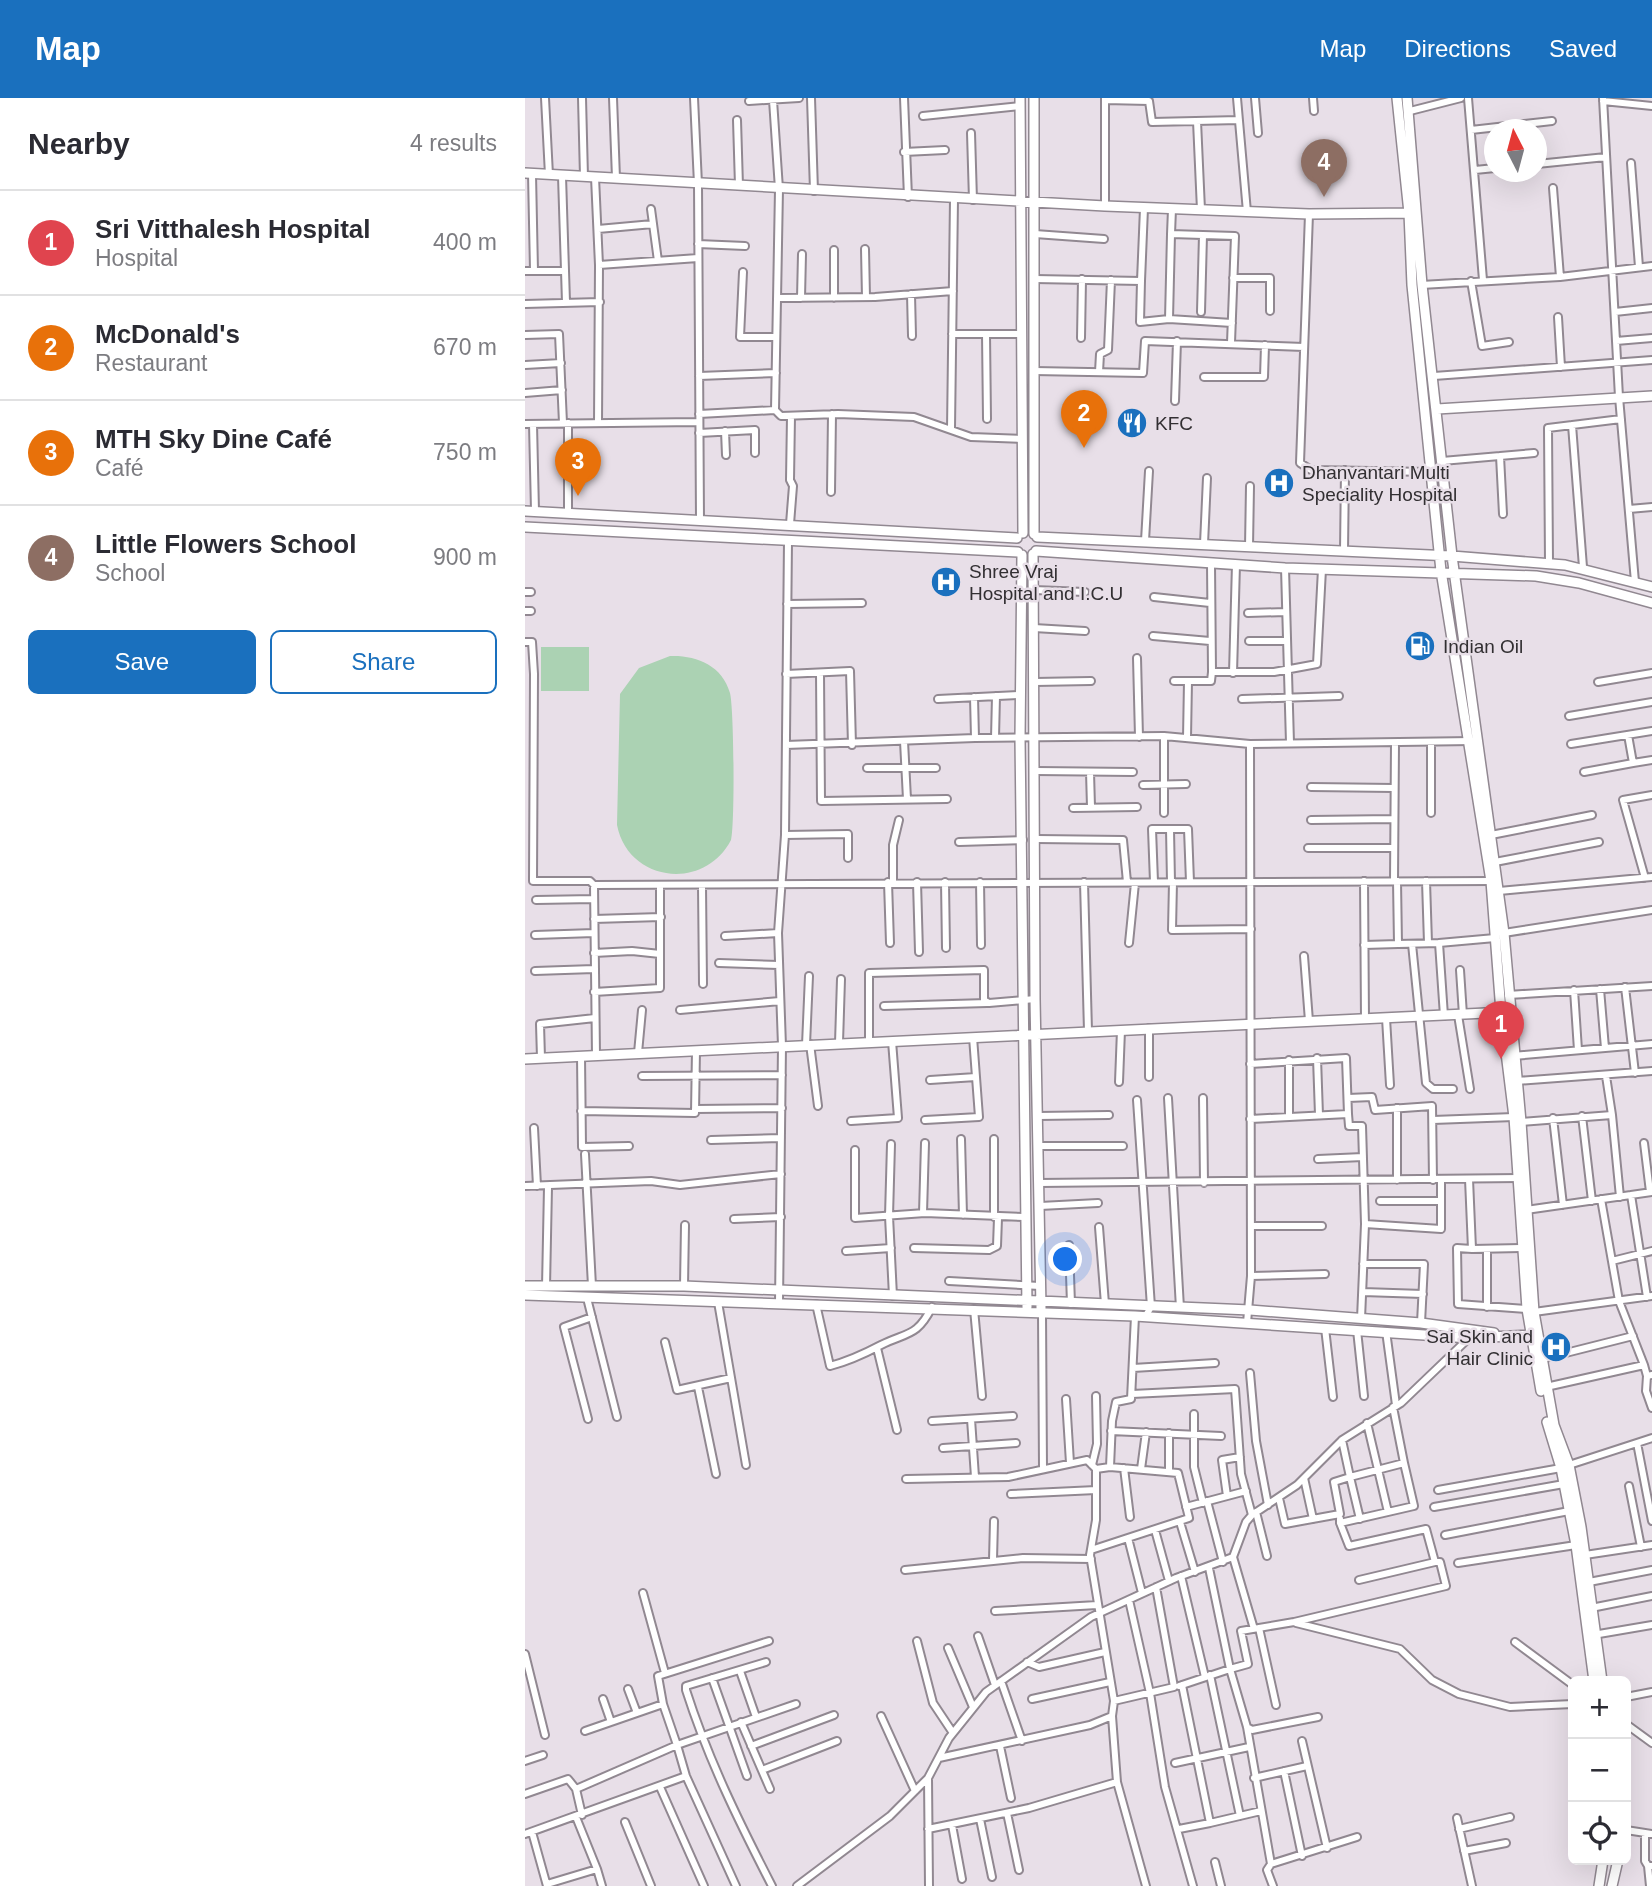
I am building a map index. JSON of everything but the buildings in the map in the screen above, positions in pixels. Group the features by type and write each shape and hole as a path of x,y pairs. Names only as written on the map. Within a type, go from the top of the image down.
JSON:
{"street":[{"path":"545,98 549,175"},
{"path":"582,98 584,177"},
{"path":"613,98 615,178"},
{"path":"694,98 698,184 700,520"},
{"path":"749,101 799,98"},
{"path":"811,98 814,192"},
{"path":"904,98 904,152 908,197"},
{"path":"1034,98 1035,536 1039,544 1035,553 1034,590 1037,839 1035,999 1042,1469"},
{"path":"1237,98 1247,212"},
{"path":"1255,98 1258,133"},
{"path":"1313,98 1314,111"},
{"path":"1397,98 1434,376 1452,556 1495,862 1505,1012 1518,1119"},
{"path":"1407,98 1410,111 1414,213 1412,285 1441,571 1496,885"},
{"path":"1410,111 1461,98"},
{"path":"1468,98 1483,280"},
{"path":"1105,206 1105,99 1149,101 1152,122 1239,120"},
{"path":"773,100 779,189 775,410 781,416 832,414 914,417 971,437 1022,439"},
{"path":"1635,582 1619,397 1603,100 1652,106"},
{"path":"923,116 1020,102 1022,439 1020,535 1015,545 1020,554 1024,1217 1027,1308"},
{"path":"737,120 739,186"},
{"path":"1197,121 1201,210"},
{"path":"1471,130 1552,121"},
{"path":"971,133 973,200"},
{"path":"904,152 945,150"},
{"path":"1547,163 1606,158"},
{"path":"1631,163 1639,267"},
{"path":"1475,170 1484,169"},
{"path":"534,271 528,173 814,192 1144,208 1309,214 1414,213"},
{"path":"562,176 566,302"},
{"path":"595,177 600,302 599,423"},
{"path":"1553,188 1560,277"},
{"path":"951,429 954,199"},
{"path":"1144,208 1140,322 1169,319 1231,323"},
{"path":"651,209 657,261"},
{"path":"1169,319 1172,209"},
{"path":"1309,214 1300,463 1305,469 1431,472"},
{"path":"598,229 653,223"},
{"path":"1035,234 1104,239"},
{"path":"1171,234 1235,236 1231,343"},
{"path":"1201,312 1203,235"},
{"path":"698,244 745,246"},
{"path":"865,249 866,297"},
{"path":"834,250 834,298"},
{"path":"801,298 802,254"},
{"path":"599,265 698,258"},
{"path":"1412,285 1560,277 1652,265"},
{"path":"525,271 565,271"},
{"path":"743,272 740,337 776,337"},
{"path":"1233,278 1270,278 1270,311"},
{"path":"1035,279 1141,281"},
{"path":"1081,338 1082,279"},
{"path":"1099,372 1100,354 1108,351 1111,280"},
{"path":"1471,281 1482,346 1509,342"},
{"path":"777,298 866,297 953,291"},
{"path":"911,294 912,336"},
{"path":"525,303 600,302"},
{"path":"1615,312 1652,308"},
{"path":"1558,317 1561,367"},
{"path":"525,335 559,334 566,423 568,512"},
{"path":"953,334 1020,334"},
{"path":"986,334 987,419"},
{"path":"1616,341 1652,338"},
{"path":"1034,371 1143,373 1145,341 1304,347"},
{"path":"1175,401 1178,341"},
{"path":"1204,377 1264,377 1265,345"},
{"path":"1434,376 1652,360"},
{"path":"525,365 561,363"},
{"path":"699,376 776,373"},
{"path":"525,393 562,390"},
{"path":"1437,409 1652,396"},
{"path":"775,410 698,418 529,424 530,511 1440,555 1583,568 1652,587"},
{"path":"831,492 832,414"},
{"path":"790,524 791,416"},
{"path":"1549,563 1547,432 1550,426 1621,419"},
{"path":"1572,425 1583,568"},
{"path":"699,433 755,430 755,453"},
{"path":"725,432 726,455"},
{"path":"1441,461 1534,453"},
{"path":"1500,456 1503,514"},
{"path":"1343,551 1345,470"},
{"path":"1145,541 1149,471"},
{"path":"1204,544 1207,478"},
{"path":"1249,547 1250,485"},
{"path":"1629,509 1652,507"},
{"path":"525,527 1285,568 1454,571 1557,579 1652,603"},
{"path":"779,1303 782,1046 778,933 779,882 785,835 788,541"},
{"path":"1174,681 1211,681 1211,564"},
{"path":"1233,673 1236,564"},
{"path":"1285,568 1290,743"},
{"path":"1212,672 1274,672 1288,667 1317,664 1322,569"},
{"path":"1034,590 1085,592"},
{"path":"1154,597 1210,603"},
{"path":"787,604 862,603"},
{"path":"1248,613 1286,612"},
{"path":"1034,628 1085,631"},
{"path":"1153,636 1210,641"},
{"path":"1249,641 1287,641"},
{"path":"525,642 532,642 534,674 535,746 529,850 533,881 590,881 594,886 596,1055"},
{"path":"1137,658 1139,737"},
{"path":"786,674 850,671 852,745"},
{"path":"820,673 821,801 947,799"},
{"path":"1598,682 1652,673"},
{"path":"525,674 534,674"},
{"path":"1035,682 1091,681"},
{"path":"1187,738 1188,681"},
{"path":"938,699 1020,695"},
{"path":"995,738 996,696"},
{"path":"1242,699 1339,696"},
{"path":"974,697 975,738"},
{"path":"1569,716 1652,702"},
{"path":"525,706 534,706"},
{"path":"1571,744 1652,731"},
{"path":"1628,735 1633,763"},
{"path":"786,745 852,745 975,738 1164,736 1250,744 1431,743 1479,740"},
{"path":"1164,736 1164,813"},
{"path":"904,741 908,799"},
{"path":"1395,743 1394,848 1398,944"},
{"path":"1431,743 1431,813"},
{"path":"1247,1323 1251,1276 1250,744"},
{"path":"525,746 535,746"},
{"path":"1584,772 1652,760"},
{"path":"867,768 936,768"},
{"path":"1036,771 1133,772"},
{"path":"1090,772 1091,807"},
{"path":"1143,785 1186,784"},
{"path":"1311,787 1394,788"},
{"path":"594,886 702,886 779,882 1364,881 1496,885 1649,878 1623,800 1652,795"},
{"path":"1073,808 1137,807"},
{"path":"1491,835 1592,815"},
{"path":"1311,820 1394,819"},
{"path":"890,943 890,882 893,845 899,820"},
{"path":"1154,882 1153,829 1188,829 1190,882"},
{"path":"1170,829 1172,930 1251,929"},
{"path":"785,835 848,834 848,858"},
{"path":"1037,839 1123,840 1127,882"},
{"path":"958,842 1023,840"},
{"path":"1495,862 1599,842"},
{"path":"1308,848 1394,848"},
{"path":"1364,881 1365,1019"},
{"path":"1426,881 1428,943"},
{"path":"917,882 919,952"},
{"path":"945,882 946,948"},
{"path":"980,882 981,945"},
{"path":"1084,882 1088,1031"},
{"path":"1129,943 1135,883"},
{"path":"594,992 660,988 660,886"},
{"path":"702,886 703,984"},
{"path":"536,900 594,899"},
{"path":"1364,945 1439,943 1499,936 1652,910"},
{"path":"594,919 661,917"},
{"path":"535,935 594,933"},
{"path":"725,936 778,933"},
{"path":"1499,936 1508,995 1505,1012 1517,1082 1530,1311"},
{"path":"1439,943 1444,1016"},
{"path":"1412,944 1417,1017 1427,1086 1433,1089 1453,1089"},
{"path":"594,953 632,951 660,954"},
{"path":"1304,956 1309,1021"},
{"path":"719,963 779,965"},
{"path":"535,971 594,969"},
{"path":"869,1042 869,973 984,970 984,1000 989,1003"},
{"path":"1459,970 1461,1015 1470,1089"},
{"path":"809,975 808,1044 818,1106"},
{"path":"839,1043 841,979"},
{"path":"1508,995 1652,986"},
{"path":"1625,988 1635,1073"},
{"path":"1600,989 1605,1048"},
{"path":"1574,990 1579,1050"},
{"path":"884,1006 1035,999"},
{"path":"680,1010 779,1001"},
{"path":"638,1053 642,1010"},
{"path":"525,1059 1505,1012"},
{"path":"541,1058 540,1024 595,1018"},
{"path":"1387,1018 1390,1085"},
{"path":"1149,1028 1149,1077"},
{"path":"1119,1082 1121,1030"},
{"path":"925,1120 979,1117 973,1037"},
{"path":"851,1121 898,1118 892,1041"},
{"path":"1513,1056 1652,1044"},
{"path":"581,1111 695,1113 696,1050"},
{"path":"581,1056 582,1147 629,1146"},
{"path":"1317,1058 1319,1115"},
{"path":"1250,1063 1346,1058 1349,1126 1362,1126 1365,1224 1361,1319"},
{"path":"1289,1060 1289,1116"},
{"path":"1517,1082 1652,1071"},
{"path":"642,1076 782,1075"},
{"path":"1606,1076 1620,1197"},
{"path":"930,1080 976,1077"},
{"path":"1348,1098 1372,1097 1375,1110 1432,1106 1441,1229 1365,1224"},
{"path":"1168,1098 1180,1308"},
{"path":"1203,1098 1204,1183"},
{"path":"1137,1100 1140,1181 1151,1307"},
{"path":"695,1109 782,1108"},
{"path":"1397,1108 1397,1180"},
{"path":"1250,1119 1348,1114"},
{"path":"1038,1116 1109,1115"},
{"path":"1433,1120 1612,1115"},
{"path":"1582,1116 1592,1201"},
{"path":"1553,1118 1563,1205"},
{"path":"534,1128 537,1186"},
{"path":"711,1140 781,1138"},
{"path":"961,1139 964,1215"},
{"path":"914,1248 989,1250 997,1246 995,1139"},
{"path":"923,1213 925,1143"},
{"path":"1526,1210 1651,1192 1644,1143"},
{"path":"891,1144 889,1216 894,1297"},
{"path":"1038,1146 1123,1146"},
{"path":"855,1150 855,1217 923,1213 1024,1217"},
{"path":"585,1154 592,1286"},
{"path":"1318,1159 1363,1157"},
{"path":"525,1186 651,1181 680,1185 781,1174"},
{"path":"1039,1183 1140,1181 1171,1184 1522,1178"},
{"path":"1522,1178 1521,1248 1530,1311 1547,1422 1565,1467 1565,1483 1593,1676"},
{"path":"1469,1179 1472,1249"},
{"path":"546,1287 548,1186"},
{"path":"1521,1248 1457,1248 1458,1304 1530,1311 1649,1297 1631,1195"},
{"path":"1601,1199 1619,1301 1650,1375 1646,1391 1652,1408"},
{"path":"1380,1201 1441,1201"},
{"path":"1040,1206 1098,1203"},
{"path":"734,1219 781,1217"},
{"path":"684,1286 685,1226"},
{"path":"1251,1226 1322,1226"},
{"path":"1099,1227 1105,1304"},
{"path":"1069,1245 1071,1304"},
{"path":"846,1251 891,1248"},
{"path":"1487,1249 1487,1307"},
{"path":"1612,1261 1652,1251"},
{"path":"1363,1264 1424,1265 1421,1323"},
{"path":"1251,1276 1325,1274"},
{"path":"949,1281 1040,1286"},
{"path":"525,1286 684,1286 894,1297 1027,1308"},
{"path":"1363,1292 1423,1294"},
{"path":"525,1295 974,1310 1041,1308 1470,1338 1534,1335"},
{"path":"587,1298 617,1417"},
{"path":"718,1302 746,1465"},
{"path":"816,1304 830,1366 871,1353 905,1337 923,1325 932,1307"},
{"path":"1041,1308 1071,1304 1105,1304 1250,1310 1421,1323 1503,1335"},
{"path":"1110,1467 1111,1431 1117,1402 1131,1399 1140,1317 1151,1307"},
{"path":"974,1310 982,1396"},
{"path":"588,1419 564,1327 592,1317"},
{"path":"1325,1328 1333,1396"},
{"path":"1357,1329 1364,1396"},
{"path":"1276,1705 1257,1628 1233,1557 1246,1522 1254,1513 1304,1478 1342,1440 1394,1406 1470,1338 1476,1329"},
{"path":"1341,1523 1413,1506 1394,1406 1386,1331"},
{"path":"1534,1335 1542,1359 1554,1425 1585,1555 1593,1635 1601,1676"},
{"path":"1542,1359 1633,1336"},
{"path":"665,1342 675,1388 680,1390 698,1387 731,1378"},
{"path":"877,1348 897,1430"},
{"path":"1133,1368 1215,1363"},
{"path":"1546,1387 1644,1365"},
{"path":"1250,1373 1256,1441 1268,1505"},
{"path":"698,1387 716,1474"},
{"path":"1132,1394 1235,1389 1245,1491 1267,1556"},
{"path":"1096,1396 1096,1490 1091,1559 1114,1700 1112,1716 1117,1782 1146,1886"},
{"path":"1066,1399 1070,1463"},
{"path":"1194,1413 1194,1467 1223,1562"},
{"path":"932,1421 1013,1416"},
{"path":"971,1419 975,1477"},
{"path":"1367,1423 1388,1512"},
{"path":"1111,1431 1221,1436"},
{"path":"1141,1469 1146,1432"},
{"path":"1169,1433 1169,1472"},
{"path":"1438,1490 1565,1467 1652,1438"},
{"path":"1342,1440 1360,1519"},
{"path":"943,1448 1016,1443"},
{"path":"1637,1443 1652,1521"},
{"path":"1227,1496 1222,1460 1240,1457"},
{"path":"906,1479 1007,1477 1087,1460 1094,1467 1178,1473 1189,1518 1091,1550"},
{"path":"1404,1463 1335,1482 1341,1523 1349,1546 1426,1529 1435,1562"},
{"path":"1124,1468 1130,1517"},
{"path":"1644,1478 1652,1477"},
{"path":"1304,1478 1313,1519"},
{"path":"1434,1507 1565,1483"},
{"path":"1629,1486 1641,1547"},
{"path":"1010,1494 1096,1490"},
{"path":"1186,1507 1245,1491"},
{"path":"1279,1498 1285,1524 1340,1514"},
{"path":"1445,1535 1569,1511"},
{"path":"993,1560 994,1521"},
{"path":"1180,1522 1195,1572"},
{"path":"1155,1530 1169,1581"},
{"path":"1128,1538 1142,1593"},
{"path":"1458,1563 1576,1545"},
{"path":"1585,1555 1652,1545"},
{"path":"797,1886 890,1816 928,1778 953,1733 973,1707 998,1683 1098,1614 1169,1581 1233,1557"},
{"path":"905,1570 993,1560 1091,1559"},
{"path":"1114,1700 1182,1685 1248,1664 1241,1631 1294,1622 1446,1586 1440,1562 1359,1580"},
{"path":"1209,1568 1230,1669 1247,1727 1271,1864"},
{"path":"1589,1581 1652,1570"},
{"path":"1181,1576 1240,1816"},
{"path":"1156,1587 1174,1687"},
{"path":"643,1593 666,1673"},
{"path":"1591,1608 1652,1597"},
{"path":"1129,1600 1150,1693 1165,1787 1193,1886"},
{"path":"995,1611 1097,1605"},
{"path":"1294,1622 1400,1649 1432,1680 1459,1694 1510,1707 1568,1704"},
{"path":"1593,1635 1652,1625"},
{"path":"978,1636 1022,1741"},
{"path":"736,1886 686,1776 657,1678 769,1641"},
{"path":"917,1641 933,1703 953,1733"},
{"path":"1515,1642 1568,1681"},
{"path":"948,1648 973,1707"},
{"path":"1027,1662 1039,1667 1105,1652"},
{"path":"525,1654 545,1735"},
{"path":"766,1662 685,1688 700,1735 734,1812 772,1886"},
{"path":"740,1671 756,1717"},
{"path":"712,1678 747,1776"},
{"path":"1032,1699 1110,1682"},
{"path":"1182,1685 1210,1823"},
{"path":"628,1689 637,1713"},
{"path":"1631,1696 1652,1692"},
{"path":"603,1699 611,1722"},
{"path":"585,1731 663,1704"},
{"path":"576,1789 700,1735 796,1704"},
{"path":"751,1746 834,1715"},
{"path":"881,1716 915,1791"},
{"path":"939,1758 1022,1741 1112,1716"},
{"path":"1247,1727 1252,1730 1318,1717"},
{"path":"741,1722 770,1789"},
{"path":"1631,1728 1652,1743"},
{"path":"762,1770 837,1741"},
{"path":"1302,1741 1327,1848"},
{"path":"1000,1746 1011,1798"},
{"path":"1175,1763 1249,1747"},
{"path":"525,1761 543,1755"},
{"path":"1254,1778 1307,1766"},
{"path":"1284,1771 1301,1856"},
{"path":"597,1869 570,1883 547,1885 529,1833 686,1776"},
{"path":"928,1778 929,1886"},
{"path":"525,1794 568,1779 576,1789 579,1816 602,1886"},
{"path":"929,1829 1007,1813 1117,1782"},
{"path":"660,1787 704,1886"},
{"path":"1179,1829 1261,1811"},
{"path":"1007,1813 1019,1870"},
{"path":"1459,1829 1510,1817"},
{"path":"1457,1818 1472,1886"},
{"path":"981,1819 992,1877"},
{"path":"625,1822 651,1886"},
{"path":"952,1825 962,1879"},
{"path":"1631,1831 1649,1833 1645,1861 1650,1866 1650,1886"},
{"path":"1273,1886 1267,1870 1271,1864 1357,1837"},
{"path":"1464,1851 1506,1843"},
{"path":"1215,1862 1220,1886"},
{"path":"1599,1886 1602,1865"},
{"path":"1612,1886 1617,1865"}],"green space":[{"path":"541,647 589,647 589,691 541,691"},
{"path":"670,656 689,657 714,669 726,683 731,703 731,840 719,857 703,868 686,873 651,869 636,859 624,844 617,825 620,694 639,668"}],"place":[{"name":"Little Flowers School","path":"1324,197"},
{"name":"KFC","path":"1132,423"},
{"name":"McDonald's","path":"1084,448"},
{"name":"Dhanvantari Multi Speciality Hospital","path":"1279,483"},
{"name":"MTH Sky Dine Café","path":"578,496"},
{"name":"Shree Vraj Hospital and I.C.U","path":"946,582"},
{"name":"Indian Oil","path":"1420,646"},
{"name":"Sri Vitthalesh Hospital","path":"1501,1059"},
{"name":"Sai Skin and Hair Clinic","path":"1556,1347"}]}
